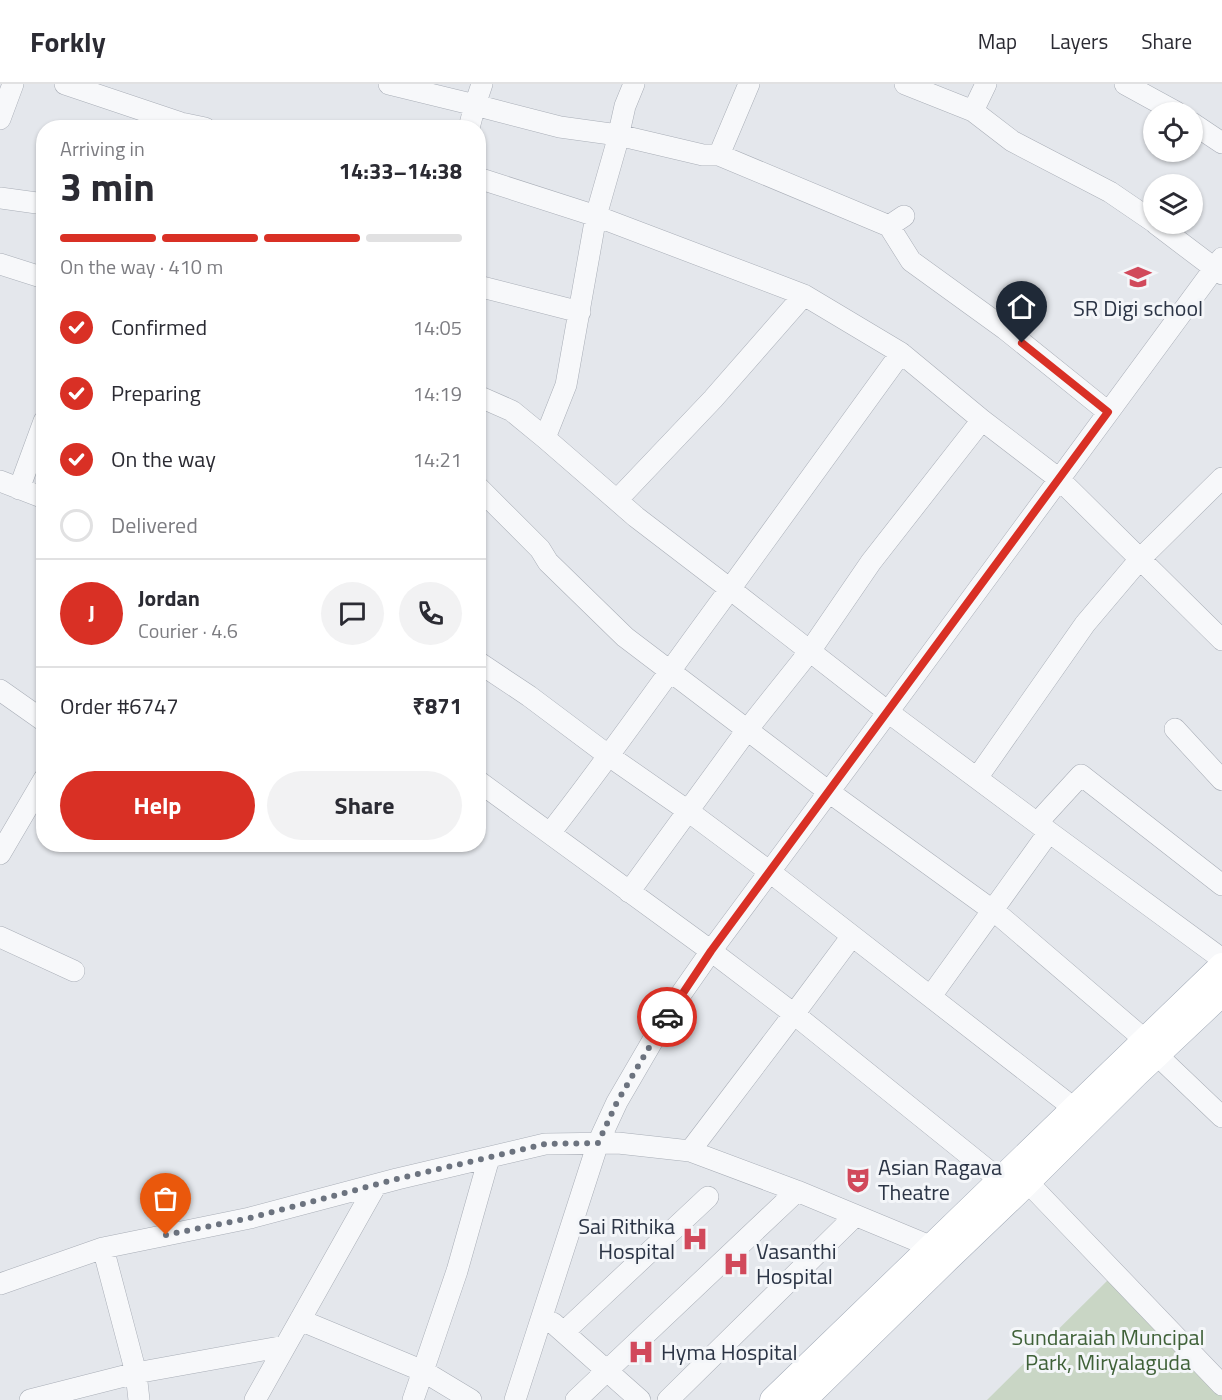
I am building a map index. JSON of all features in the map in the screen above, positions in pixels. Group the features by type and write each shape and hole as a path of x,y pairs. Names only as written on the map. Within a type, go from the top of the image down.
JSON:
{"main road":[{"path":"1014,1176 1128,1082 1151,1048 1222,966"},
{"path":"803,1400 1075,1109 1222,993"},
{"path":"773,1400 939,1253"}],"street":[{"path":"0,118 14,84"},
{"path":"65,84 166,120"},
{"path":"389,84 560,127 618,135 703,155 719,155 897,221 911,261 1005,329 1108,412"},
{"path":"471,120 482,84"},
{"path":"545,438 566,385 596,216 633,84"},
{"path":"719,155 749,84"},
{"path":"905,84 973,111 1012,141 1110,192 1143,215"},
{"path":"973,111 986,84"},
{"path":"1125,84 1158,102"},
{"path":"1203,130 1222,143"},
{"path":"486,181 596,216 804,295 900,353 1059,479 1222,640"},
{"path":"0,198 36,203"},
{"path":"515,1400 598,1143 617,1102 674,1004 711,951 1108,412 1219,266 1171,234"},
{"path":"0,264 36,275"},
{"path":"486,288 580,312"},
{"path":"617,500 713,399 804,295"},
{"path":"550,833 609,756 900,353"},
{"path":"486,400 512,411 636,518 729,590 888,712 1222,958"},
{"path":"629,892 747,730 810,651 871,562 982,420"},
{"path":"36,435 10,485 36,495"},
{"path":"977,778 1085,624 1140,560 1218,491"},
{"path":"486,495 540,549 548,562 625,637 829,792 993,910 1151,1048 1222,1117"},
{"path":"486,667 529,696 770,872 1075,1109"},
{"path":"0,690 36,715"},
{"path":"1175,729 1222,780"},
{"path":"931,996 992,911 1043,827 1081,775 1222,885"},
{"path":"486,787 1014,1176 1222,1385"},
{"path":"0,854 36,793"},
{"path":"690,1150 852,936"},
{"path":"0,937 74,971"},
{"path":"0,1284 103,1248 250,1218 545,1144 618,1143 690,1150 797,1191 939,1253"},
{"path":"414,1400 457,1271 489,1158"},
{"path":"255,1400 376,1185"},
{"path":"576,1400 797,1191"},
{"path":"564,1332 708,1197"},
{"path":"668,1400 855,1216"},
{"path":"103,1248 136,1373 139,1400"},
{"path":"543,1314 640,1400"},
{"path":"300,1320 423,1371 471,1400"},
{"path":"30,1400 136,1373 285,1347"}],"green space":[{"name":"Sundaraiah Muncipal Park, Miryalaguda","path":"1111,1277 1222,1396 1222,1400 987,1400"}],"way so far":[{"path":"166,1235 250,1218 397,1179 545,1144 598,1143 617,1102 667,1017"}],"place":[{"name":"SR Digi school","path":"1138,277"},
{"name":"Asian Ragava Theatre","path":"858,1180"},
{"name":"Sai Rithika Hospital","path":"695,1239"},
{"name":"Vasanthi Hospital","path":"736,1264"},
{"name":"Hyma Hospital","path":"641,1352"}],"route":[{"path":"667,1017 711,951 1108,412 1022,343"}]}
